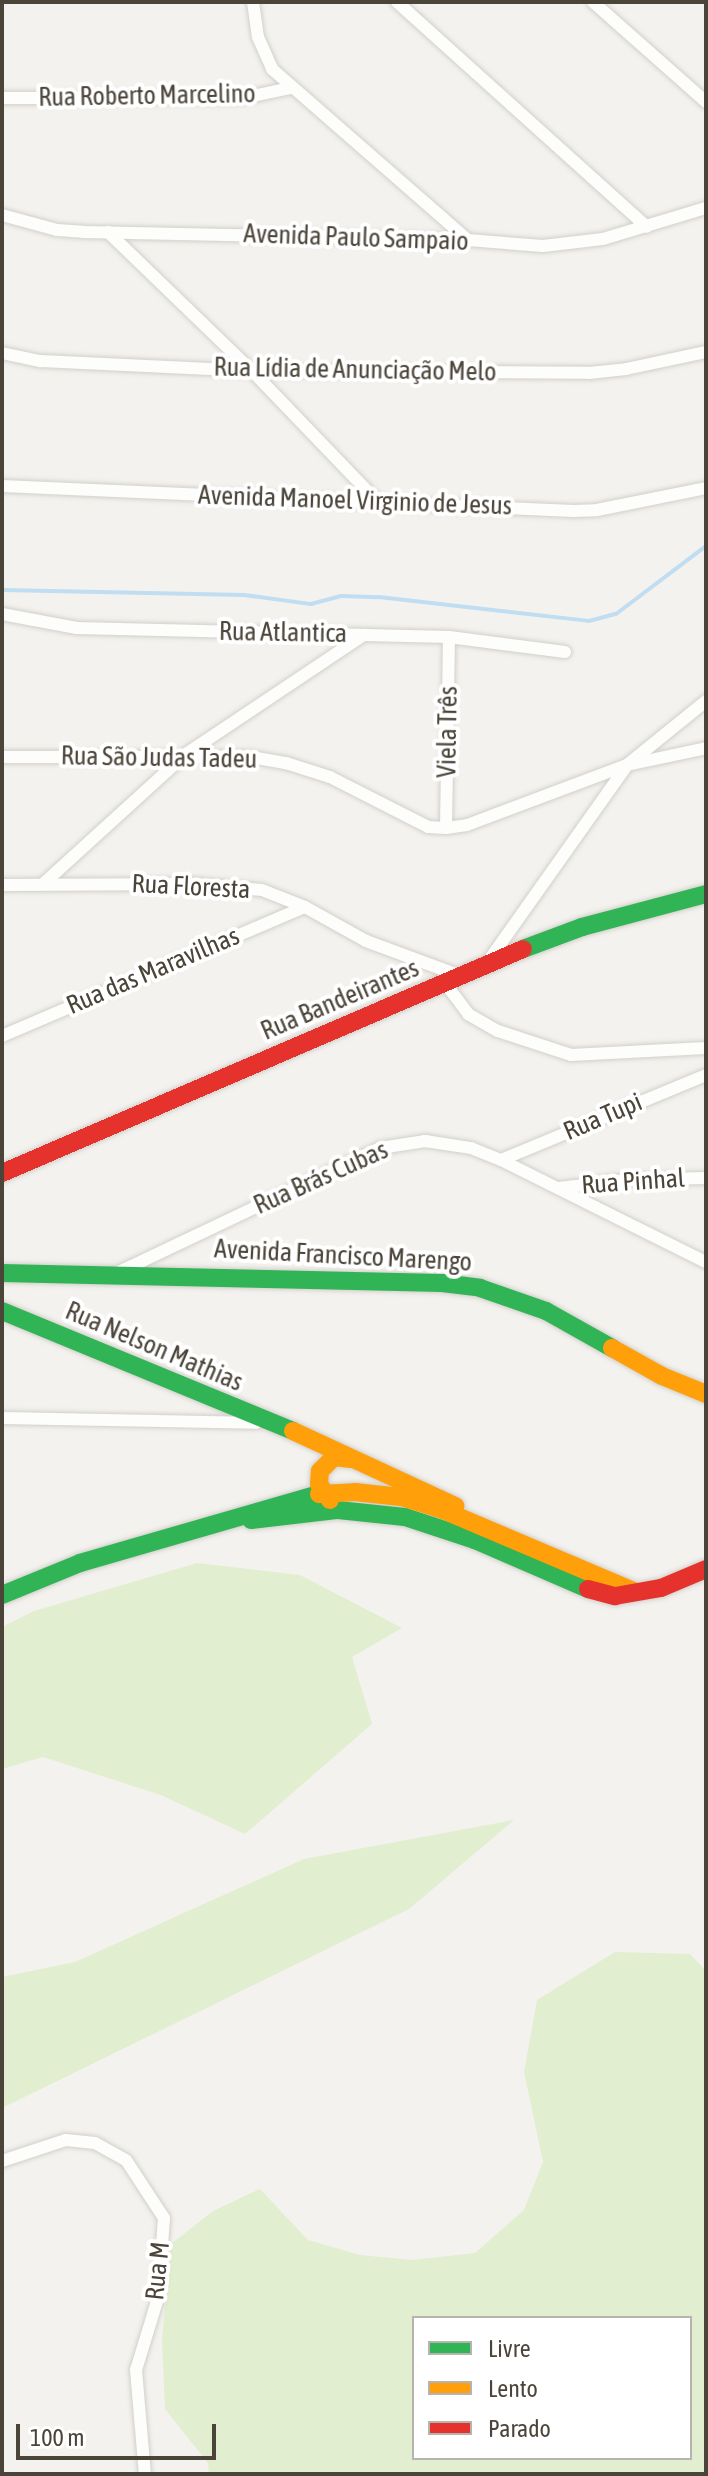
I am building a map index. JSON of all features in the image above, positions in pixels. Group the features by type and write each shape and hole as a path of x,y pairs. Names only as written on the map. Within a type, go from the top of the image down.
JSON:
{"main road":[{"name":"Rua Bandeirantes","path":"2,1173 487,963 582,927 701,898"},
{"name":"Avenida Francisco Marengo","path":"2,1273 442,1283 480,1288 546,1311 662,1376 706,1394"},
{"name":"Rua Nelson Mathias","path":"2,1311 369,1464 447,1500 485,1526"},
{"path":"287,1428 323,1465"},
{"path":"338,1510 323,1493 319,1476 323,1465 339,1457 369,1464"},
{"path":"2,1595 80,1563 323,1493 378,1493 401,1497 485,1526 636,1592"},
{"path":"212,1525 338,1510 405,1517 475,1540 602,1594 636,1592 676,1583 706,1569"}],"street":[{"path":"253,2 264,55 291,88 468,240"},
{"path":"397,2 647,227"},
{"path":"593,2 706,102"},
{"name":"Rua Roberto Marcelino","path":"2,98 243,98 291,88"},
{"name":"Avenida Paulo Sampaio","path":"2,215 57,230 568,245 647,227 706,208"},
{"path":"108,232 252,371 376,500"},
{"name":"Rua Lídia de Anunciação Melo","path":"2,353 41,361 252,371 589,373 626,369 706,352"},
{"name":"Avenida Manoel Virginio de Jesus","path":"2,486 597,510 706,488"},
{"name":"Rua Atlantica","path":"2,614 77,628 449,637 565,652"},
{"path":"43,884 186,754 364,635"},
{"name":"Viela Três","path":"446,828 449,637"},
{"path":"487,963 627,765 706,701"},
{"path":"446,828 467,825 627,765 706,748"},
{"name":"Rua São Judas Tadeu","path":"2,757 186,754 251,757 286,763 330,777 428,827 446,828"},
{"name":"Rua Floresta","path":"2,885 240,886 262,890 305,907 366,941 452,979"},
{"name":"Rua das Maravilhas","path":"2,1036 305,907"},
{"path":"452,979 468,1014 488,1026 571,1055 706,1048"},
{"name":"Rua Tupi","path":"501,1160 706,1075"},
{"name":"Rua Brás Cubas","path":"114,1274 380,1148 405,1143 443,1142 501,1160 706,1262"},
{"name":"Rua Pinhal","path":"559,1188 626,1180 706,1178"},
{"path":"2,1418 267,1423"},
{"name":"Rua M","path":"2,2161 66,2140 95,2143 126,2160 164,2218 158,2298 136,2370 145,2474"}],"green space":[{"path":"197,1563 300,1575 402,1628 352,1657 372,1724 245,1834 161,1795 43,1757 2,1769 2,1627 34,1611"},
{"path":"514,1820 409,1909 2,2108 2,1977 75,1962 304,1859"},
{"path":"615,1952 690,1954 706,1971 706,2474 209,2474 208,2463 165,2409 162,2339 171,2244 213,2211 260,2189 308,2240 360,2255 412,2260 475,2253 524,2210 543,2162 524,2072 537,2000"}],"waterway":[{"path":"2,590 244,595 311,604 341,596 379,597 589,621 616,614 706,546"}],"traffic: fast":[{"path":"523,949 582,927 706,894"},
{"path":"2,1273 442,1283 480,1288 546,1311 612,1348"},
{"path":"2,1311 293,1431"},
{"path":"2,1595 80,1563 319,1494"},
{"path":"251,1520 338,1510 405,1517 475,1540 588,1589"}],"traffic: slow":[{"path":"612,1348 662,1376 706,1394"},
{"path":"293,1431 455,1506"},
{"path":"330,1500 319,1484 320,1471 334,1457 351,1459"},
{"path":"319,1494 355,1492 401,1497 438,1508 636,1592"}],"traffic: jam":[{"path":"2,1173 523,949"},
{"path":"588,1589 615,1596 661,1588 706,1569"}]}
